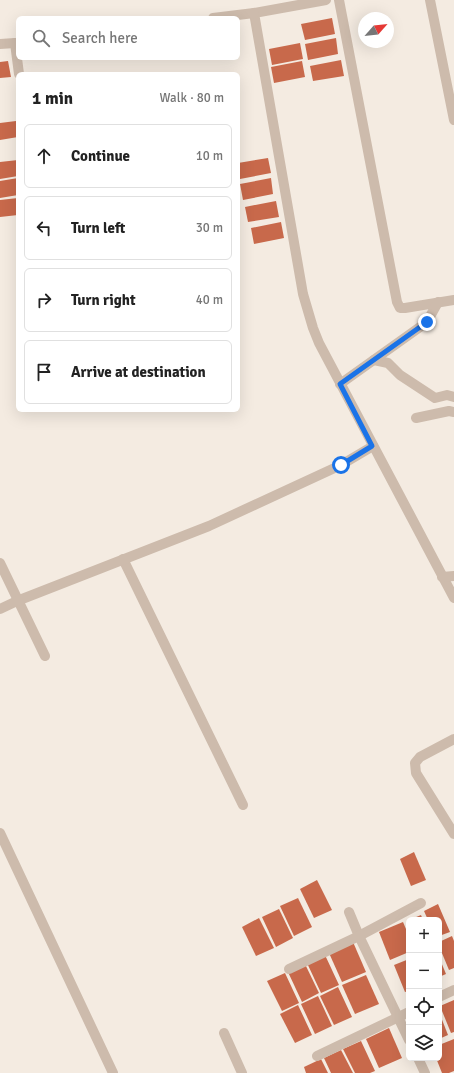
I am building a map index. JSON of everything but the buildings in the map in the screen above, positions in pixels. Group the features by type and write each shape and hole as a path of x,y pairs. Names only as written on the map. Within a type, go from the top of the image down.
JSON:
{"street":[{"path":"229,16 254,13 296,2 326,0"},
{"path":"339,0 400,308 454,300"},
{"path":"430,0 450,73 454,120"},
{"path":"254,13 303,294 313,328 319,343 372,446 454,598"},
{"path":"0,44 16,43"},
{"path":"18,60 19,72"},
{"path":"340,384 427,322 438,302"},
{"path":"374,360 388,363 400,375 435,398 447,395 454,397"},
{"path":"416,418 448,411 454,412"},
{"path":"0,609 209,526 341,465 372,446"},
{"path":"123,559 243,805"},
{"path":"0,563 17,601 45,656"},
{"path":"442,577 454,576"},
{"path":"454,739 420,757 415,763 416,773 454,834"},
{"path":"0,834 113,1073"},
{"path":"289,969 359,936 421,903"},
{"path":"349,912 406,1034"},
{"path":"442,996 454,990"},
{"path":"317,1056 406,1013"},
{"path":"224,1033 242,1073"},
{"path":"419,1061 425,1073"}],"route":[{"path":"341,465 372,446 340,384 427,322"}]}
